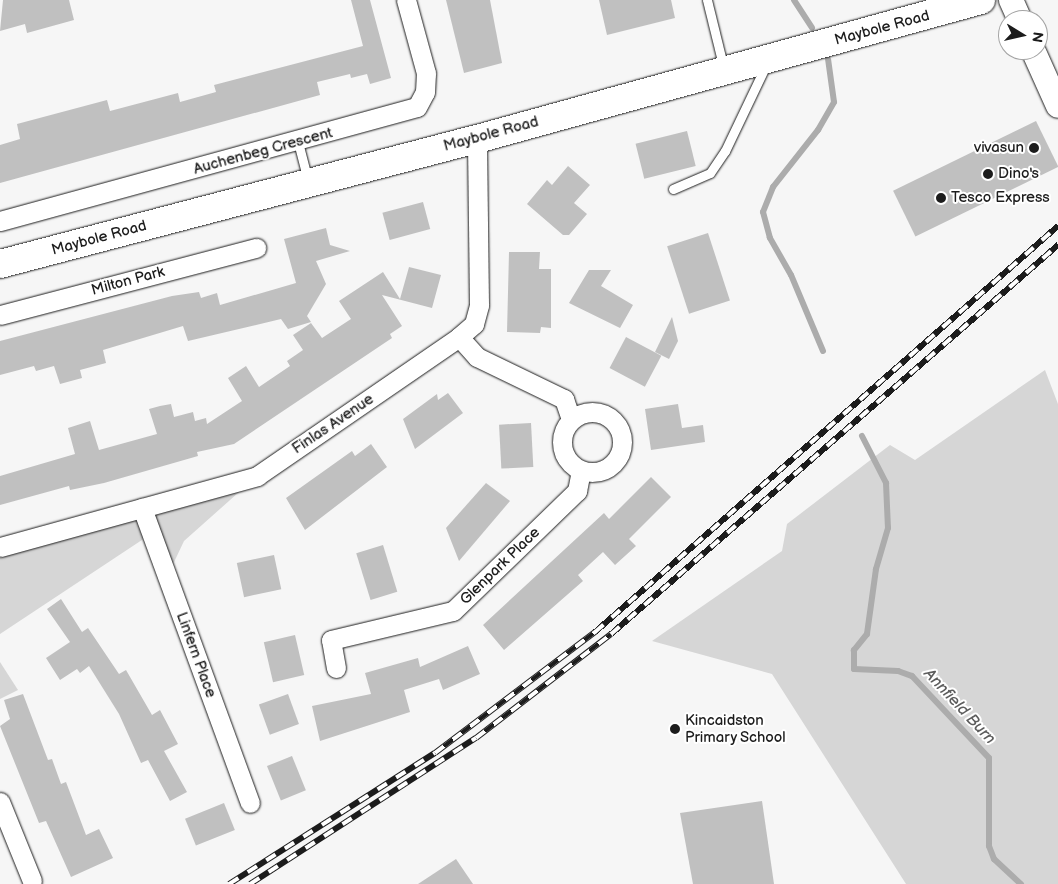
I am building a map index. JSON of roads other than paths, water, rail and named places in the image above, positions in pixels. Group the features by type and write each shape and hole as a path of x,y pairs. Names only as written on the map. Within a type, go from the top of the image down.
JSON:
{"main road":[{"name":"Maybole Road","path":"0,264 308,181 477,139 724,69 981,0"}],"street":[{"name":"Auchenbeg Crescent","path":"0,221 298,142 417,107 425,92 426,73 406,0"},
{"path":"1037,60 1058,106"},
{"name":"Finlas Avenue","path":"0,548 257,476 459,337 474,324 479,305 477,139"},
{"name":"Milton Park","path":"0,315 256,248"},
{"path":"459,337 477,357 564,400 571,419"},
{"path":"589,411 604,414 616,422 623,440 617,459 610,466 591,472 582,470 566,457 562,448 565,427 571,419 589,411"},
{"name":"Glenpark Place","path":"336,668 331,640 453,611 577,492 582,470"},
{"name":"Linfern Place","path":"142,508 250,803"},
{"path":"0,802 32,881"}],"lane":[{"path":"707,0 724,69"},
{"path":"673,189 710,173 725,151 769,58"},
{"path":"298,142 308,181"}],"waterway":[{"path":"794,0 812,28"},
{"path":"823,351 791,275 770,238 763,212 773,187 818,130 834,102 828,59"},
{"name":"Annfield Burn","path":"862,436 886,483 888,528 876,569 867,634 854,650 854,669 898,671 912,676 989,758 989,846 994,859 1021,884"}],"railway":[{"path":"229,884 435,753 595,632 1058,226"},
{"path":"250,884 476,738 611,634 1058,245"}],"place":[{"name":"vivasun","path":"1034,148"},
{"name":"Dino's","path":"988,174"},
{"name":"Tesco Express","path":"941,198"},
{"name":"Kincaidston Primary School","path":"675,729"}]}
